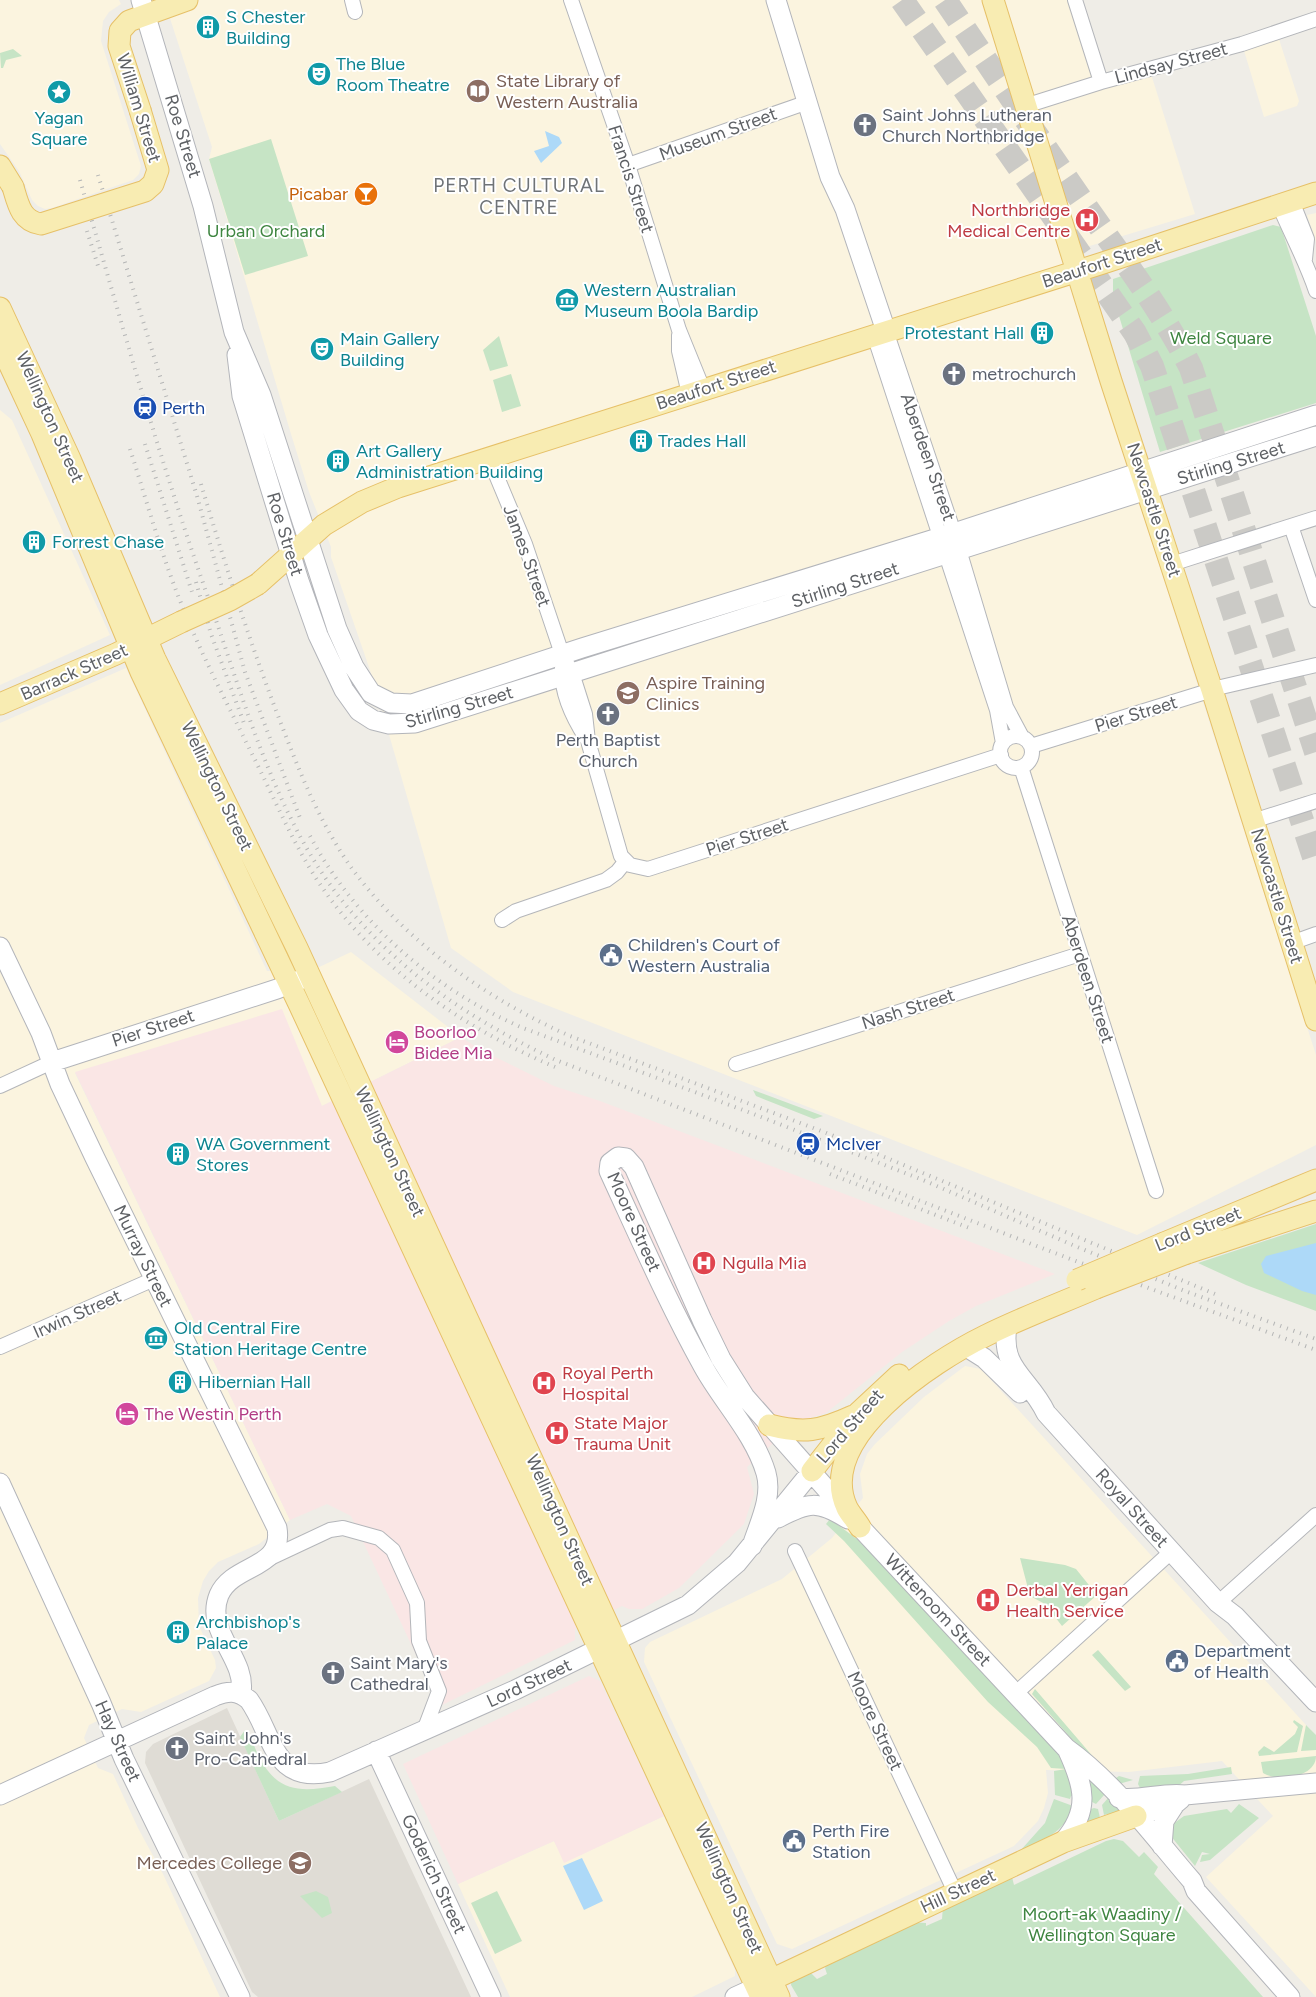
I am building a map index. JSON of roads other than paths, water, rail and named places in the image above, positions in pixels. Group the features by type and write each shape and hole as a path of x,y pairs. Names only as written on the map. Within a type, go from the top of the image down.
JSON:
{"main road":[{"path":"139,12 187,0"},
{"name":"Aberdeen Street","path":"776,0 830,177 834,212 880,333"},
{"name":"Newcastle Street","path":"992,0 1031,105"},
{"name":"Newcastle Street","path":"1003,0 1031,105 1082,270 1258,819 1316,982"},
{"name":"William Street","path":"0,166 13,188 21,212 26,218 38,223 51,222 134,195 152,186 157,176 158,167 118,40 121,27 139,12"},
{"name":"Roe Street","path":"139,12 203,206 234,332 242,396 292,556 318,634 344,690 359,711 373,720"},
{"name":"Beaufort Street","path":"139,643 230,600 258,584 292,556 324,525 362,502 398,487 1082,270 1316,193"},
{"name":"Wellington Street","path":"0,308 70,459 139,643 309,976 607,1646"},
{"name":"Roe Street","path":"234,332 261,395 337,630 365,687 382,700"},
{"name":"Wellington Street","path":"0,344 139,643 290,984 607,1646 767,1990"},
{"name":"Stirling Street","path":"1150,479 1316,415"},
{"name":"Stirling Street","path":"373,720 389,724 415,723 567,675 950,543 1150,479 1316,436"},
{"name":"Newcastle Street","path":"1150,479 1181,561 1217,689"},
{"name":"Stirling Street","path":"382,700 399,704 412,704 562,654 950,543"},
{"name":"Barrack Street","path":"0,704 139,643"},
{"path":"471,685 481,693 506,688 517,691"},
{"name":"Newcastle Street","path":"1302,939 1316,1020"},
{"name":"Murray Street","path":"0,947 154,1279 277,1528 277,1545 266,1560"},
{"name":"Pier Street","path":"52,1062 290,984 309,976"},
{"name":"Moore Street","path":"752,1546 766,1503 766,1473 756,1449 704,1368 683,1329 609,1171 610,1163 614,1159 626,1158 634,1166 664,1239 721,1359 745,1397 812,1471"},
{"name":"Lord Street","path":"860,1526 847,1507 843,1491 844,1465 850,1448 869,1422 893,1398 921,1375 965,1346 1007,1326 1164,1243 1312,1179"},
{"name":"Lord Street","path":"241,1693 254,1707 277,1755 287,1766 308,1774 330,1772 425,1728 515,1690 688,1605 722,1578 752,1546 856,1415 891,1381 945,1342 979,1323 1086,1284 1316,1211"},
{"name":"Royal Street","path":"1007,1326 1005,1342 1010,1362 1040,1399 1046,1413 1218,1603 1232,1625 1316,1716"},
{"name":"Royal Street","path":"965,1346 984,1358 1001,1373 1032,1406 1046,1413"},
{"path":"769,1425 790,1430 812,1431 832,1426 856,1415"},
{"name":"Wittenoom Street","path":"812,1471 860,1526 1066,1748 1093,1769 1136,1816 1192,1881 1196,1891 1290,1997"},
{"name":"Hay Street","path":"0,1483 117,1742 240,1997"},
{"path":"772,1521 800,1506 814,1504 831,1509 860,1526"},
{"path":"0,1795 215,1696 228,1692 241,1693 240,1676 219,1631 215,1617 216,1604 225,1584 232,1577 266,1560"},
{"name":"Royal Street","path":"1218,1603 1235,1616 1316,1702"},
{"name":"Wittenoom Street","path":"1062,1842 1075,1826 1083,1798 1082,1786 1066,1748"},
{"name":"Goderich Street","path":"376,1751 491,1997"},
{"name":"Hill Street","path":"735,1997 767,1990 955,1892 1062,1842 1180,1800 1313,1777"},
{"name":"Hill Street","path":"1119,1798 1134,1799 1176,1794 1180,1800"},
{"path":"1162,1846 1164,1821 1180,1800"},
{"name":"Wittenoom Street","path":"1108,1826 1121,1826 1133,1832 1186,1888 1196,1891"}],"street":[{"name":"Francis Street","path":"571,0 628,166 696,391"},
{"path":"1075,0 1101,82"},
{"name":"Lindsay Street","path":"1031,105 1101,82 1242,44 1316,19"},
{"name":"Museum Street","path":"628,166 808,102"},
{"path":"1286,203 1294,241 1305,259 1316,292"},
{"name":"Aberdeen Street","path":"880,333 1006,707 1026,742"},
{"name":"James Street","path":"490,458 525,544 562,654 567,675 585,714 588,741 621,856 625,862"},
{"path":"1181,561 1316,518"},
{"path":"1290,526 1316,600"},
{"name":"Aberdeen Street","path":"950,543 996,710 1002,749"},
{"name":"Pier Street","path":"1026,742 1217,689 1316,665"},
{"path":"1009,738 1026,742 1031,756 1021,766 1006,764 1002,749 1009,738"},
{"name":"Pier Street","path":"625,862 638,868 648,869 1002,749"},
{"name":"Aberdeen Street","path":"1021,766 1156,1191"},
{"path":"1258,819 1316,801"},
{"path":"502,920 516,912 606,880 617,872 625,862"},
{"name":"Nash Street","path":"736,1064 1080,954"},
{"name":"Pier Street","path":"0,1086 52,1062"},
{"name":"Irwin Street","path":"0,1348 154,1279"},
{"path":"1218,1603 1316,1515"},
{"path":"266,1560 330,1530 343,1528 362,1532 388,1543 417,1603 419,1641 439,1691 425,1728"},
{"name":"Moore Street","path":"795,1551 955,1892"},
{"path":"1016,1693 1172,1552"}],"water":[{"path":"545,131 559,137 562,143 541,163 534,151 549,146"},
{"path":"1316,1243 1316,1295 1302,1291 1264,1273 1261,1264 1266,1256"},
{"path":"582,1858 603,1901 584,1910 563,1866"}],"tunnel":[{"path":"902,0 1135,333 1152,366 1316,863"},
{"path":"945,0 1140,284 1180,346 1191,368 1316,752"}],"railway":[{"path":"98,175 197,496 245,672 300,818"},
{"path":"80,180 164,465 243,700 270,772 285,807 322,873 366,929 390,952 415,974 468,1012 556,1060 1073,1260 1316,1350"},
{"path":"87,231 99,269"},
{"path":"145,444 192,592"},
{"path":"130,449 168,569 190,626 288,829 314,875 336,907 362,937 390,964 451,1012 519,1051 555,1067"},
{"path":"201,484 258,662 312,798 330,835 353,870 374,897 424,945 479,986 509,1005 570,1036 824,1132 1215,1294"},
{"path":"196,582 211,634 245,726"},
{"path":"310,836 350,897 400,950 458,994 490,1012 523,1028 751,1113 923,1180 1185,1291 1316,1339"},
{"path":"830,1174 972,1229"}],"place":[{"name":"S Chester Building","path":"208,27"},
{"name":"The Blue Room Theatre","path":"319,74"},
{"name":"State Library of Western Australia","path":"478,91"},
{"name":"Yagan Square","path":"59,92"},
{"name":"Saint Johns Lutheran Church Northbridge","path":"865,125"},
{"name":"Picabar","path":"366,194"},
{"name":"Northbridge Medical Centre","path":"1087,220"},
{"name":"Western Australian Museum Boola Bardip","path":"567,300"},
{"name":"Protestant Hall","path":"1042,333"},
{"name":"Main Gallery Building","path":"322,349"},
{"name":"metrochurch","path":"954,374"},
{"name":"Perth","path":"145,408"},
{"name":"Trades Hall","path":"641,441"},
{"name":"Art Gallery Administration Building","path":"338,461"},
{"name":"Forrest Chase","path":"34,542"},
{"name":"Aspire Training Clinics","path":"628,693"},
{"name":"Perth Baptist Church","path":"608,714"},
{"name":"Children's Court of Western Australia","path":"611,955"},
{"name":"Boorloo Bidee Mia","path":"397,1042"},
{"name":"McIver","path":"808,1144"},
{"name":"WA Government Stores","path":"178,1154"},
{"name":"Ngulla Mia","path":"704,1263"},
{"name":"Old Central Fire Station Heritage Centre","path":"156,1338"},
{"name":"Hibernian Hall","path":"180,1382"},
{"name":"Royal Perth Hospital","path":"544,1383"},
{"name":"The Westin Perth","path":"127,1414"},
{"name":"State Major Trauma Unit","path":"557,1433"},
{"name":"Derbal Yerrigan Health Service","path":"988,1600"},
{"name":"Archbishop's Palace","path":"178,1632"},
{"name":"Department of Health","path":"1177,1661"},
{"name":"Saint Mary's Cathedral","path":"333,1673"},
{"name":"Saint John's Pro-Cathedral","path":"177,1748"},
{"name":"Perth Fire Station","path":"794,1841"},
{"name":"Mercedes College","path":"300,1863"}],"district":[{"name":"PERTH CULTURAL CENTRE","path":"519,196"}],"park label":[{"name":"Urban Orchard","path":"266,231"},
{"name":"Weld Square","path":"1221,338"},
{"name":"Moort-ak Waadiny / Wellington Square","path":"1102,1924"}]}
